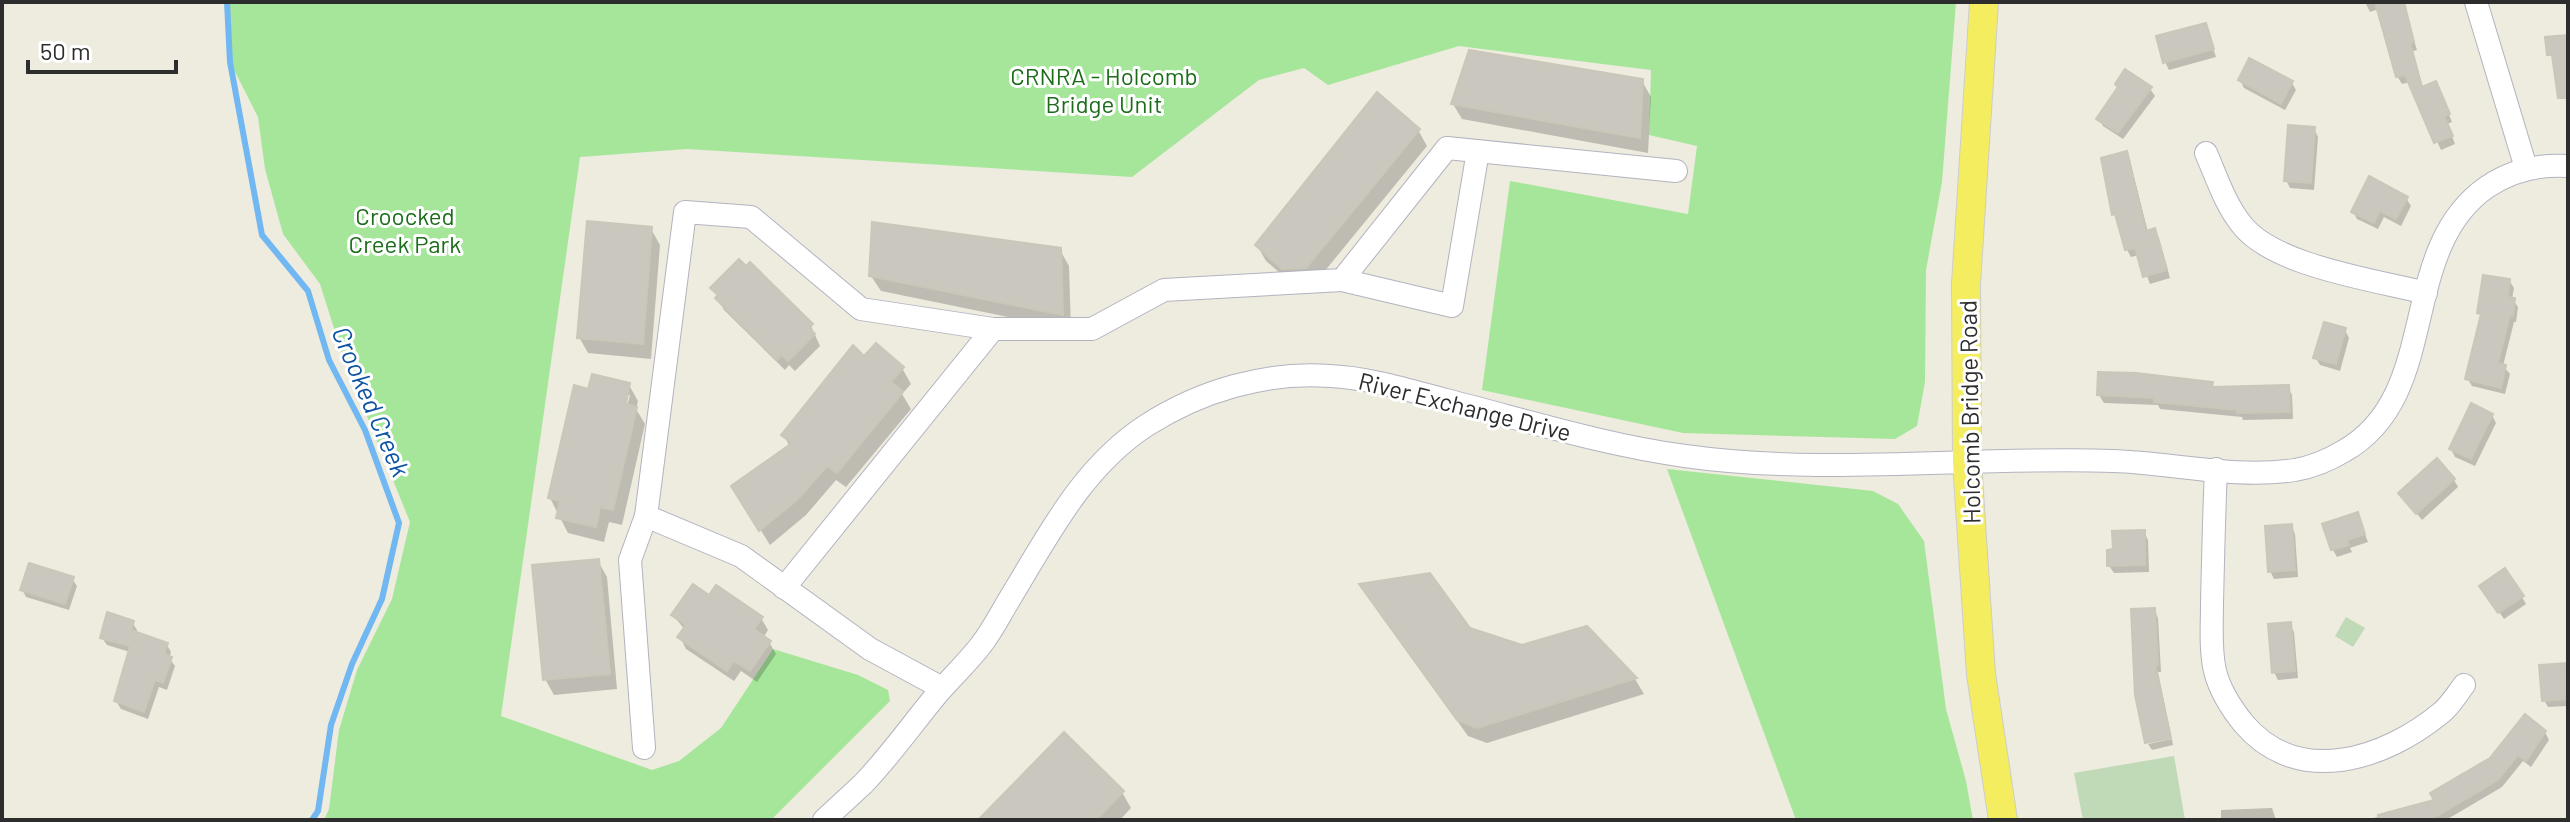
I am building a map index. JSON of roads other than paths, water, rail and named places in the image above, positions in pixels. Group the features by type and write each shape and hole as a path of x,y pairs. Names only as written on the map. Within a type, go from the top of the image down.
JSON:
{"main road":[{"name":"Holcomb Bridge Road","path":"1984,2 1966,284 1967,462 1981,674 2003,820"}],"street":[{"path":"2476,2 2526,168 2568,166"},
{"path":"1342,280 1447,148 1676,171"},
{"path":"644,748 630,560 646,516 685,212 751,217 861,309 993,329 1092,329 1164,290 1342,280 1452,306 1478,151"},
{"path":"2206,153 2229,207 2244,228 2263,245 2289,259 2426,293"},
{"name":"River Exchange Drive","path":"824,820 866,781 982,644 1074,494 1109,455 1146,426 1180,407 1236,385 1282,377 1329,375 1379,382 1614,443 1685,456 1777,465 2112,461 2264,473 2300,469 2331,459 2357,444 2378,425 2393,404 2405,378 2436,253 2454,221 2474,197 2502,177 2526,168"},
{"path":"784,588 993,329"},
{"path":"2216,469 2212,656 2222,691 2235,713 2254,735 2275,749 2299,758 2322,763 2350,759 2404,740 2444,711 2464,685"},
{"path":"646,516 741,556 870,649 942,688"}],"waterway":[{"name":"Crooked Creek","path":"227,2 230,62 262,235 308,291 329,360 365,430 399,523 382,599 352,664 331,725 318,811 312,820"}],"park label":[{"name":"CRNRA - Holcomb Bridge Unit","path":"1104,89"},
{"name":"Croocked Creek Park","path":"405,229"}]}
